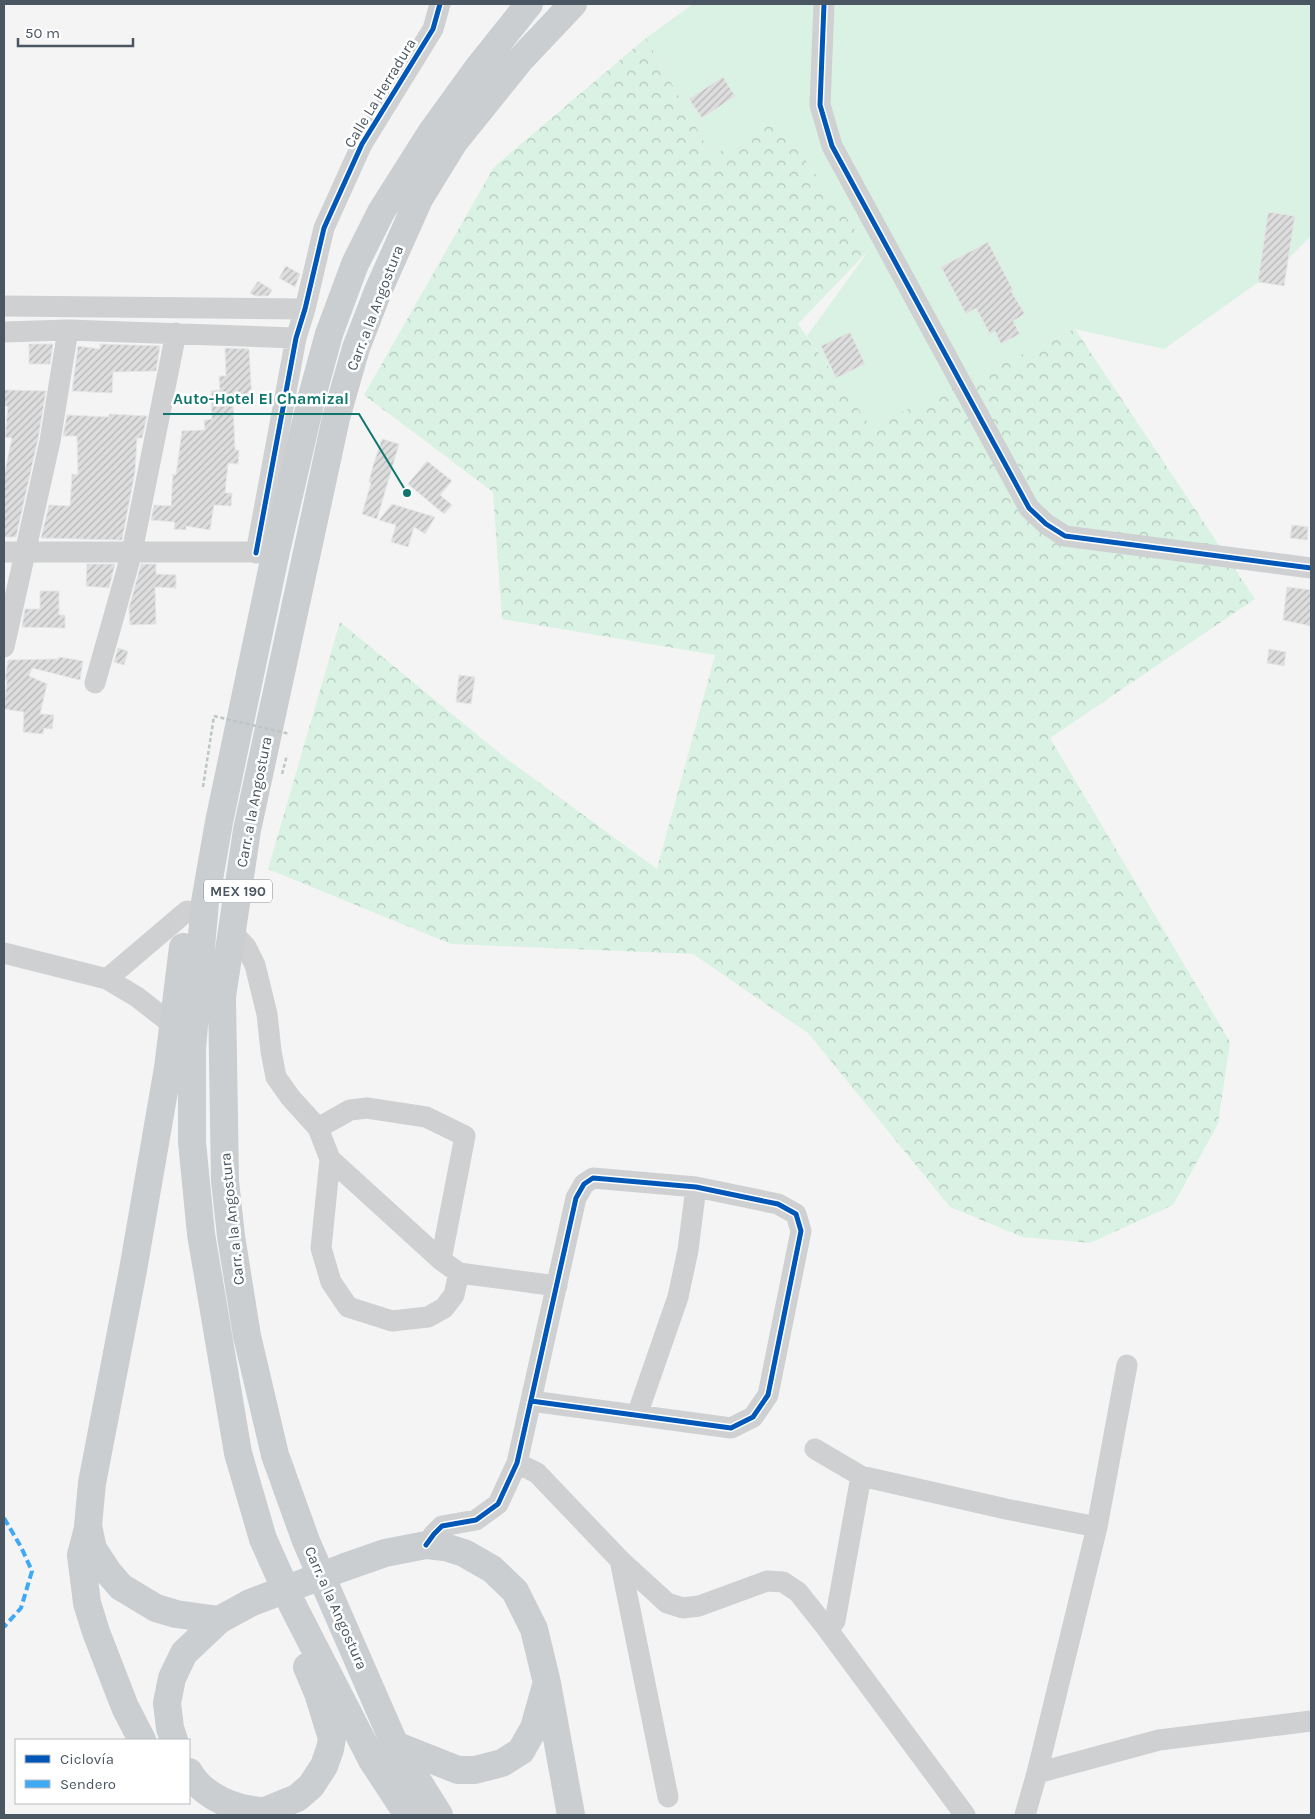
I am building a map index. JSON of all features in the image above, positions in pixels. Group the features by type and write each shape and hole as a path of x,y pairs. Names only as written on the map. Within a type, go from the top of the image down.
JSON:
{"main road":[{"name":"Carr. a la Angostura","path":"408,1815 372,1760 293,1606 263,1539 238,1453 201,1234 193,1151 192,1048 206,902 266,552 329,334 355,264 381,212 431,133 478,68 529,4"},
{"name":"Carr. a la Angostura","path":"439,1815 395,1745 306,1541 276,1455 247,1336 231,1236 225,1181 222,998 247,830 336,418 356,348 378,291 419,199 454,142 520,60 573,4"},
{"path":"141,1739 125,1707 96,1632 87,1602 81,1555 88,1526 92,1483 133,1270 168,1068 192,874 219,822"},
{"path":"88,1526 93,1549 108,1572 121,1587 156,1608 176,1614 220,1620"},
{"path":"174,1739 170,1728 167,1703 172,1678 184,1653 220,1620 250,1603 385,1553 426,1546 445,1547 464,1553 492,1568 515,1590 534,1629 547,1683 571,1815"},
{"path":"193,1781 220,1800 245,1809 270,1813 297,1798 311,1786 324,1766 332,1738 318,1693 293,1635 293,1606"},
{"path":"395,1745 458,1770 475,1770 502,1763 521,1751 534,1728 547,1683"}],"street":[{"name":"Calle La Herradura","path":"266,552 296,338 305,309 324,228 362,144 433,30 440,4"},
{"path":"824,4 820,106 832,146 1029,508 1046,524 1065,536 1311,568"},
{"path":"4,306 305,309"},
{"path":"4,332 68,330 296,338"},
{"path":"4,647 50,441 68,330"},
{"path":"95,683 132,552 176,333"},
{"path":"4,552 266,552"},
{"path":"107,979 187,912"},
{"path":"232,932 246,947 255,965 267,1014 276,1077 290,1097 318,1128 330,1159 441,1260 459,1273 557,1286"},
{"path":"4,953 107,979 137,997 173,1025"},
{"path":"318,1128 350,1110 367,1108 426,1118 465,1136 441,1260"},
{"path":"330,1159 321,1248 330,1282 348,1307 392,1321 428,1317 444,1308 454,1295 459,1273"},
{"path":"426,1546 442,1526 476,1520 498,1504 517,1463 576,1198 584,1184 593,1178 696,1188 778,1204 796,1214 801,1231 768,1395 753,1416 731,1428 531,1401"},
{"path":"636,1416 678,1297 688,1250 696,1188"},
{"path":"1025,1815 1097,1527 1127,1365"},
{"path":"815,1449 861,1476 1006,1509 1097,1527"},
{"path":"517,1463 537,1472 620,1560 667,1603 684,1608 699,1606 767,1582 783,1582 798,1592 966,1815"},
{"path":"824,1626 831,1626 835,1621 861,1476"},
{"path":"620,1560 668,1797"},
{"path":"1037,1773 1159,1740 1311,1721"}],"path":[{"path":"207,756 214,716 290,734"}],"green space":[{"path":"693,4 1311,4 1311,236 1281,266 1164,349 1075,329 871,428 807,336 869,250 712,156 646,38"},
{"path":"646,38 712,156 777,120 869,250 798,324 871,427 1075,329 1255,599 1050,738 1230,1042 1218,1124 1173,1205 1090,1243 1022,1237 950,1207 808,1033 693,954 451,944 268,869 340,622 503,756 657,869 715,655 502,619 493,492 364,395 494,167"}],"building":[{"path":"723,77 735,96 702,118 689,99"},
{"path":"1268,212 1295,216 1284,286 1258,282"},
{"path":"988,242 1013,290 1011,291 1025,314 1013,321 1020,334 1001,344 995,331 990,334 976,308 966,314 941,267"},
{"path":"286,266 300,274 295,287 279,278"},
{"path":"258,281 272,290 268,296 255,296 250,293"},
{"path":"850,332 865,364 836,378 821,346"},
{"path":"29,344 53,344 50,364 29,364"},
{"path":"100,344 160,346 156,371 113,372 112,393 72,391 78,346 100,349"},
{"path":"225,348 249,349 252,403 233,404 235,450 239,450 238,464 228,463 225,493 232,493 231,506 214,505 210,530 186,526 186,530 174,529 175,522 151,520 154,505 171,506 173,474 176,475 182,431 205,430 204,420 212,419 211,391 220,390 219,376 226,376"},
{"path":"4,390 46,391 38,439 16,537 4,537 4,476 12,438 5,437 8,406 4,406"},
{"path":"109,414 147,416 142,438 137,438 135,472 122,540 41,538 49,505 70,506 72,474 78,475 77,436 63,436 67,415 109,417"},
{"path":"382,439 399,444 377,519 362,514 371,483 369,482 373,466"},
{"path":"427,461 452,481 440,495 452,505 444,514 408,484"},
{"path":"392,504 435,517 425,534 414,527 408,547 391,542 396,525 379,520"},
{"path":"1292,525 1308,527 1307,540 1290,538"},
{"path":"87,564 115,564 109,588 86,586"},
{"path":"141,564 156,564 156,574 176,575 176,588 155,587 156,624 130,625 129,608"},
{"path":"1287,587 1311,590 1311,626 1283,620"},
{"path":"40,591 59,591 59,615 65,615 65,628 22,627 25,609 40,609"},
{"path":"118,648 128,651 124,665 114,662"},
{"path":"1269,649 1286,652 1284,666 1267,663"},
{"path":"59,657 83,661 80,680 32,668 29,676 47,684 40,714 54,715 52,729 44,728 43,734 23,732 24,712 4,709 8,660 58,659"},
{"path":"459,675 475,677 471,704 456,702"}],"marked path":[{"path":"4,1518 32,1571 21,1608 4,1627"}],"cycle path":[{"path":"256,553 296,338 305,309 324,228 362,144 433,29 440,4"},
{"path":"824,4 820,105 832,146 1029,508 1046,524 1065,536 1311,568"},
{"path":"426,1545 442,1526 476,1520 498,1504 517,1463 576,1198 584,1184 593,1178 696,1187 778,1204 796,1214 801,1231 768,1395 753,1417 731,1428 531,1401"}],"place":[{"name":"Auto-Hotel El Chamizal","path":"407,493"}]}
